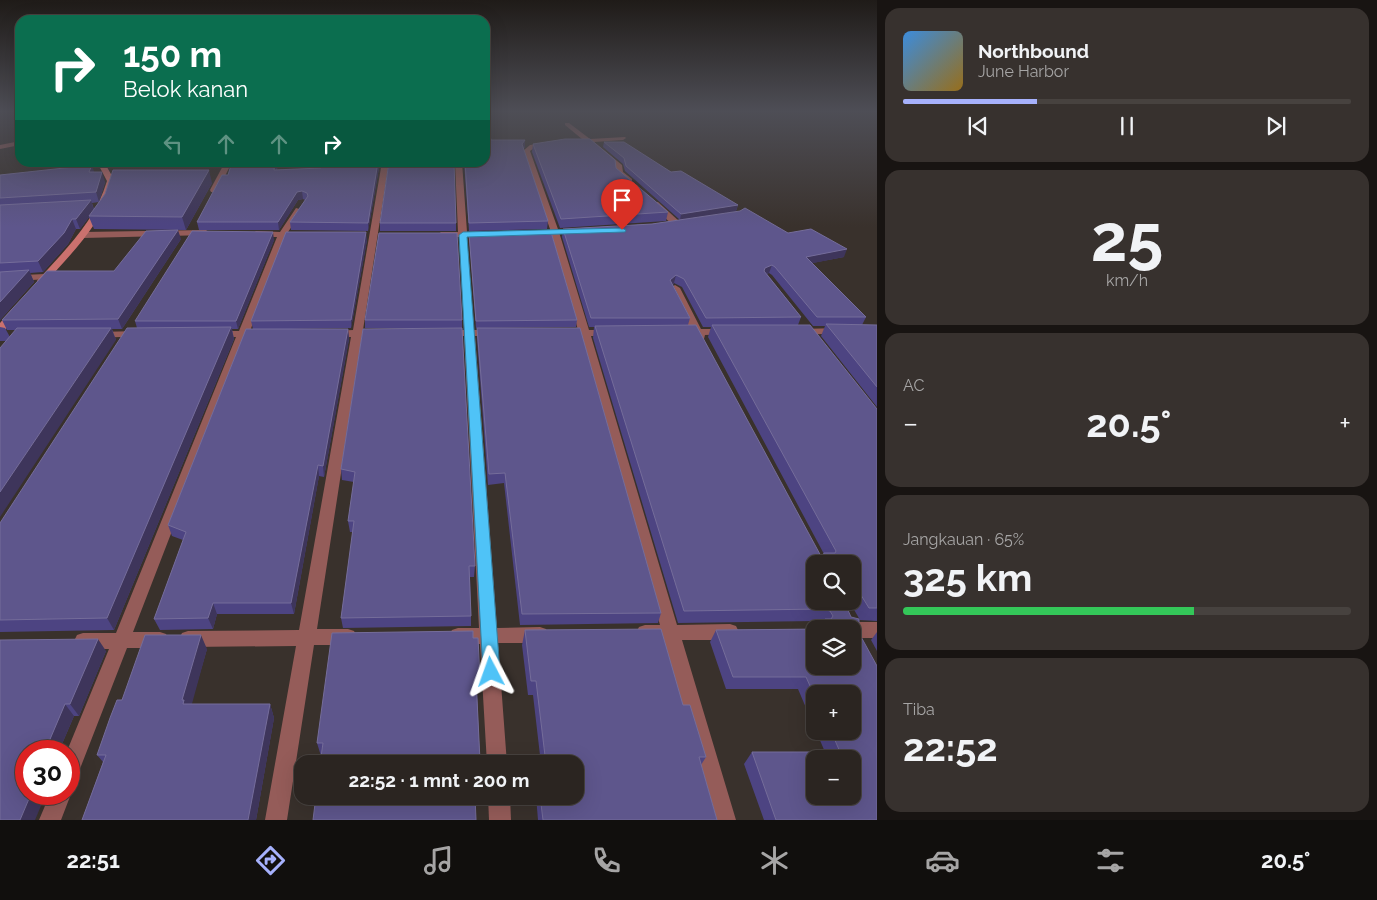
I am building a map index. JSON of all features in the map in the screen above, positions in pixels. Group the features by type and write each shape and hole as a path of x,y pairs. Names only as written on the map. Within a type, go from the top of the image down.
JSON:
{"street":[{"path":"527,150 555,232 725,820"},
{"path":"600,150 620,166 619,173 634,186"},
{"path":"32,292 83,235 111,182 103,167"},
{"path":"210,198 226,167"},
{"path":"276,820 385,167"},
{"path":"458,167 496,755"},
{"path":"648,198 677,224"},
{"path":"80,744 283,234 303,203"},
{"path":"83,235 194,229 219,234"},
{"path":"181,249 194,229"},
{"path":"247,234 313,235"},
{"path":"427,235 500,234"},
{"path":"0,279 45,277"},
{"path":"675,288 707,349"},
{"path":"3,333 19,307"},
{"path":"124,339 137,319"},
{"path":"791,332 806,328 848,331"},
{"path":"806,328 821,346"},
{"path":"555,333 622,332"},
{"path":"669,332 735,332"},
{"path":"318,334 394,333"},
{"path":"432,333 508,333"},
{"path":"88,335 124,339 156,334"},
{"path":"204,334 272,334"},
{"path":"861,628 877,630"},
{"path":"632,634 747,632"},
{"path":"441,636 556,634"},
{"path":"65,641 364,637"},
{"path":"861,643 864,648"},
{"path":"50,820 56,805"},
{"path":"499,805 500,820"}],"building":[{"path":"490,150 524,150 548,221 469,223 465,167 490,167"},
{"path":"535,150 603,150 615,160 616,168 668,212 561,219"},
{"path":"614,150 637,150 671,172 681,171 738,205 681,214 626,166 624,158"},
{"path":"74,167 91,167 89,172 102,172 96,192 0,198 0,175"},
{"path":"230,167 274,167 274,170 321,167 377,167 368,223 290,222 308,196 307,193 302,191 297,192 278,222 197,222 222,175 228,175"},
{"path":"388,167 454,167 456,223 380,223"},
{"path":"113,170 209,170 182,217 89,216 105,194"},
{"path":"91,200 76,219 72,219 64,233 38,261 0,263 0,205"},
{"path":"745,208 788,233 811,229 847,249 806,257 866,317 817,317 772,265 765,268 764,271 801,317 706,318 684,279 676,275 670,280 690,318 591,318 563,229 652,224 740,211"},
{"path":"178,230 118,319 2,320 47,271 114,271 146,231"},
{"path":"192,231 273,232 236,321 135,321"},
{"path":"286,232 366,232 351,320 251,321"},
{"path":"551,232 577,320 476,321 469,234"},
{"path":"379,233 457,233 462,320 365,320"},
{"path":"29,270 0,302 0,272"},
{"path":"826,324 877,325 877,387"},
{"path":"696,325 820,555 806,555 806,609 684,611 595,326"},
{"path":"712,325 810,325 877,409 877,608 869,608 861,595 861,555 823,555 824,553 835,553 836,551"},
{"path":"231,327 107,618 0,620 0,523 127,328"},
{"path":"17,328 111,328 0,492 0,348"},
{"path":"462,328 475,566 469,566 471,616 341,618 354,521 348,521 355,472 341,469 363,329"},
{"path":"477,328 580,328 661,613 522,614 505,473 489,474"},
{"path":"246,329 348,329 323,466 318,465 291,603 213,603 208,618 154,619 186,532 168,525"},
{"path":"826,610 848,610 851,617 859,620 825,620 831,619 833,616 830,611"},
{"path":"661,629 683,705 690,705 706,757 699,757 717,820 543,820 541,805 584,805 584,755 545,755 536,681 531,681 525,630"},
{"path":"806,629 806,675 861,675 861,637 877,666 877,820 776,820 752,752 806,752 806,805 861,805 861,750 839,750 835,740 861,740 861,685 810,685 806,677 733,677 716,630"},
{"path":"473,631 473,638 478,638 480,678 476,678 480,755 321,755 323,743 317,743 332,633"},
{"path":"145,635 201,635 182,700 184,700 183,704 270,704 248,820 82,820 106,755 97,755 117,700 122,700"},
{"path":"98,639 70,704 65,704 50,740 15,740 15,805 26,805 20,820 0,820 0,640"},
{"path":"315,805 475,805 476,820 313,820"}],"route":[{"path":"491,672 463,235 622,230"}]}
